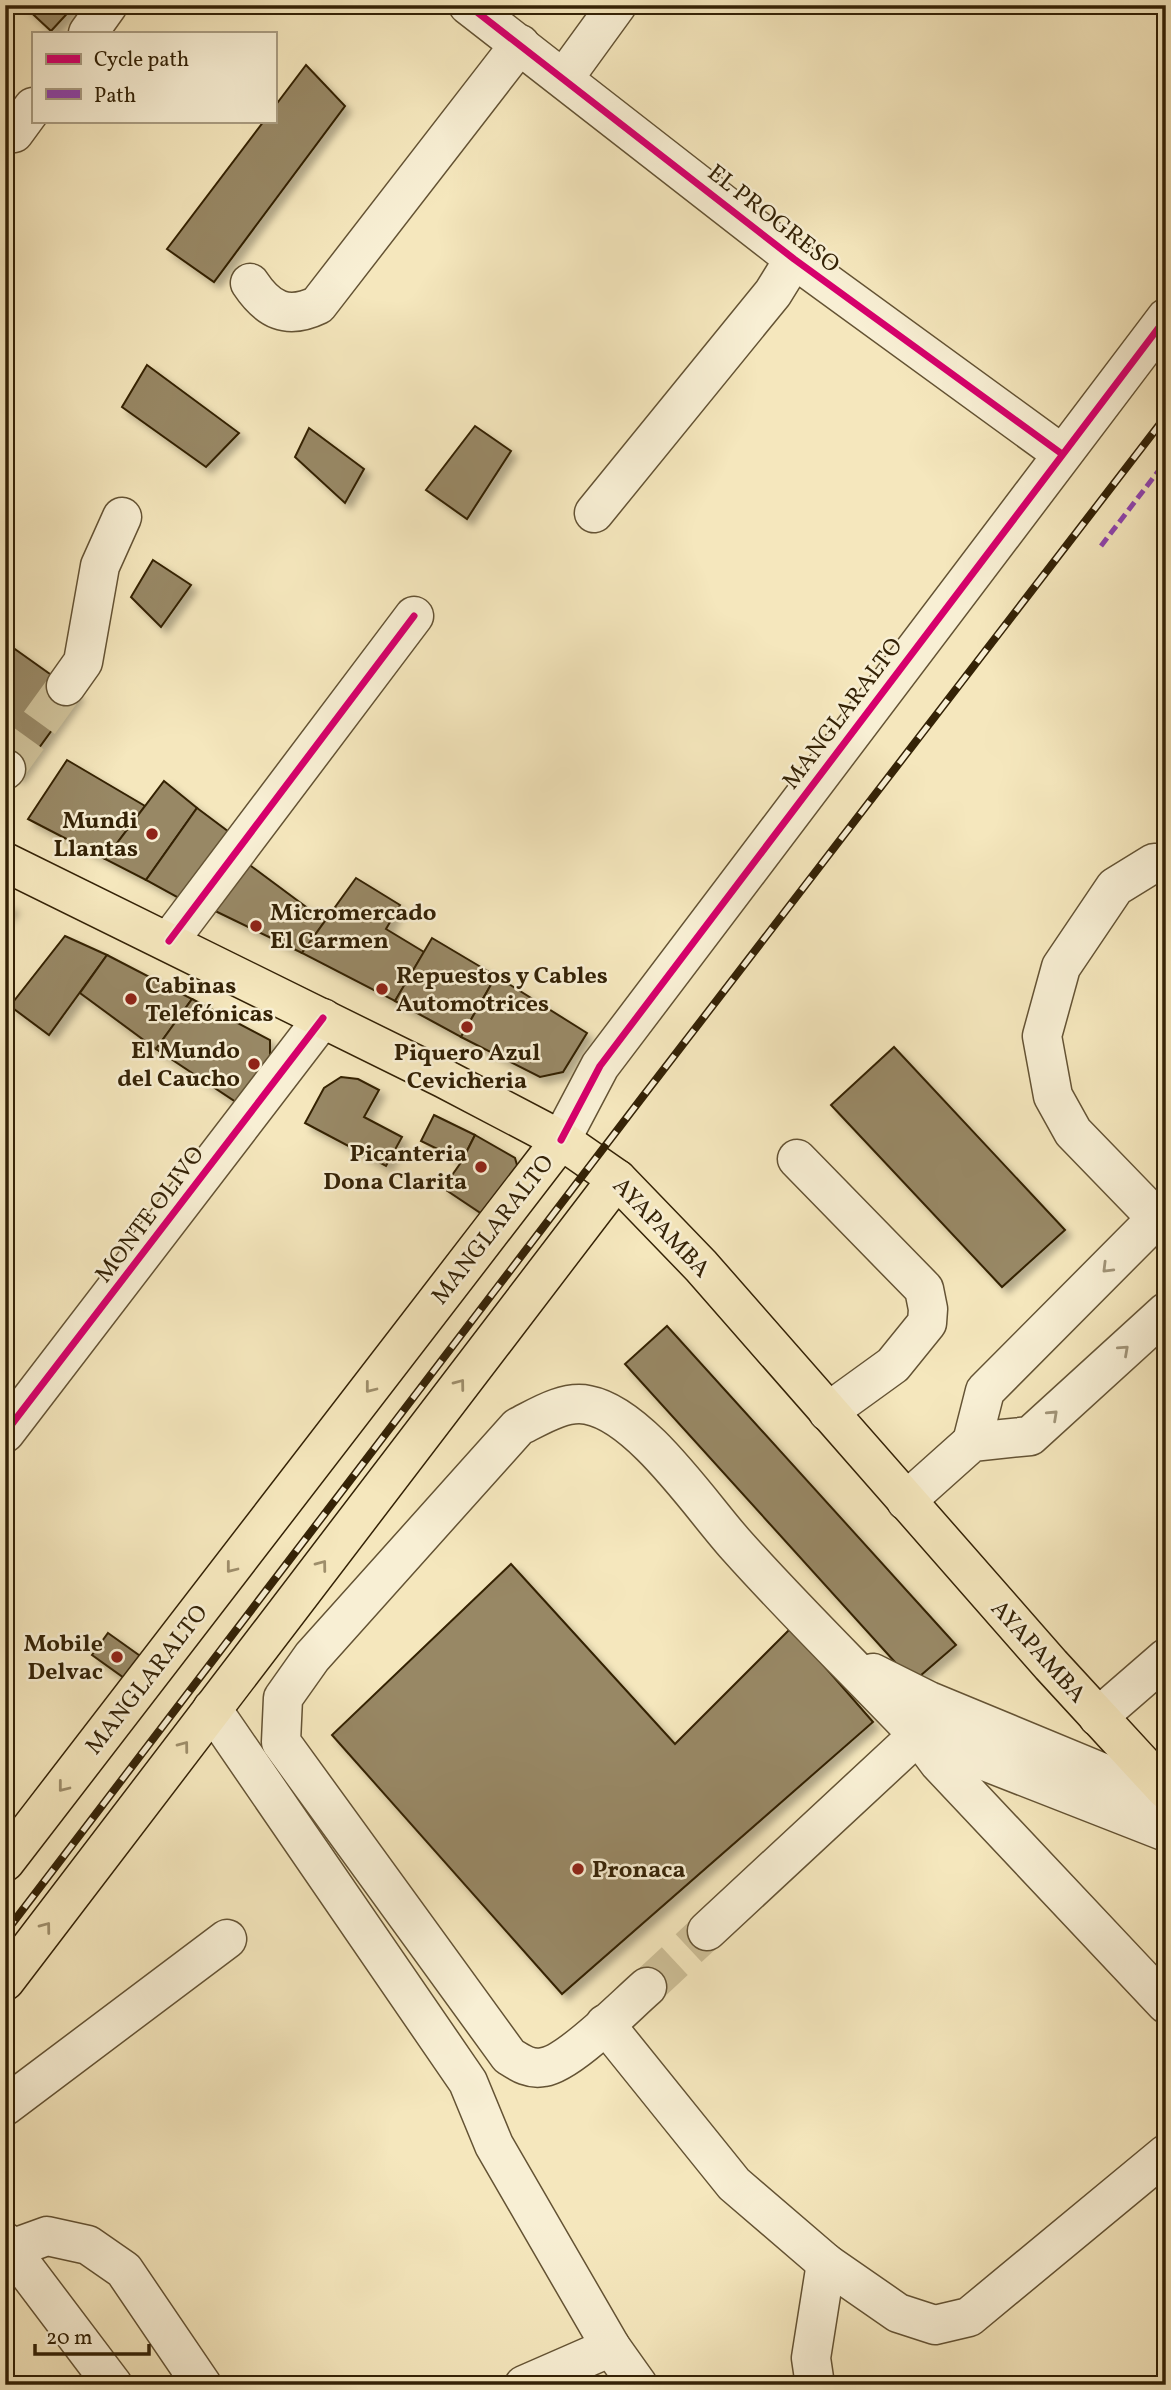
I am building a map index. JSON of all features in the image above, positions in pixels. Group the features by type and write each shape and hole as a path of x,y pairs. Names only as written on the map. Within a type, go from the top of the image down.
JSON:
{"main road":[{"name":"AYAPAMBA","path":"5,862 443,1078 561,1140 617,1179 701,1266 906,1501 1166,1790"},
{"name":"MANGLARALTO","path":"5,1862 561,1140"},
{"path":"5,1981 617,1179"}],"street":[{"path":"89,32 108,5"},
{"name":"EL PROGRESO","path":"468,5 794,259 1062,454"},
{"path":"564,78 617,5"},
{"path":"250,283 268,305 280,310 306,311 318,305 520,44"},
{"path":"594,513 772,293 794,259"},
{"name":"MANGLARALTO","path":"561,1140 600,1066 1166,318"},
{"path":"66,686 83,662 100,566 122,517"},
{"path":"169,942 414,615"},
{"path":"906,1501 972,1442 985,1391 1161,1224 1073,1132 1053,1096 1042,1036 1061,967 1115,887 1154,863 1166,863"},
{"name":"MONTE OLIVO","path":"5,1433 323,1018"},
{"path":"797,1159 924,1289 929,1310 927,1323 893,1364 828,1412"},
{"path":"972,1442 1030,1436 1166,1312"},
{"path":"647,1987 574,2053 545,2067 526,2067 509,2056 281,1742 283,1698 312,1657 518,1427 555,1408 586,1404 614,1414 661,1455 737,1546 918,1735 939,1763 1166,2004"},
{"path":"1098,1717 1166,1658"},
{"path":"846,1660 929,1701 1166,1799"},
{"path":"212,1709 468,2082 494,2145 611,2347 638,2385"},
{"path":"918,1735 1166,1832"},
{"path":"707,1931 918,1735"},
{"path":"5,2106 227,1939"},
{"path":"605,2024 734,2184 826,2263 898,2313 935,2325 969,2317 1166,2154"},
{"path":"113,2385 7,2249 47,2236 88,2245 124,2270 202,2385"},
{"path":"816,2385 811,2358 826,2263"},
{"path":"524,2385 611,2347"}],"building":[{"path":"23,5 75,5 51,31"},
{"path":"306,65 345,106 214,282 167,249 263,122 276,122 276,105"},
{"path":"147,365 239,433 206,467 122,407"},
{"path":"475,426 511,451 467,519 426,490"},
{"path":"309,428 364,469 345,503 295,457"},
{"path":"153,560 191,585 161,627 131,597"},
{"path":"5,642 78,694 18,777 5,768"},
{"path":"67,760 145,806 105,859 28,819"},
{"name":"Mundi Llantas","path":"164,781 197,808 146,880 105,859"},
{"path":"197,808 233,835 186,902 146,880"},
{"path":"243,860 325,921 302,953 209,908"},
{"path":"356,878 400,905 386,929 424,952 395,1001 302,953"},
{"path":"5,903 13,907 5,917"},
{"path":"65,936 107,955 49,1035 10,1006"},
{"path":"432,938 496,976 461,1037 395,1001"},
{"path":"107,955 192,999 156,1049 80,993"},
{"path":"496,976 587,1033 563,1072 540,1077 461,1037"},
{"path":"192,999 270,1040 270,1063 242,1106 156,1049"},
{"path":"894,1047 1065,1230 1002,1287 831,1105"},
{"path":"341,1077 358,1079 379,1090 364,1117 402,1137 386,1166 305,1123 324,1088"},
{"path":"434,1115 475,1135 462,1161 421,1141"},
{"path":"475,1135 515,1158 520,1176 491,1220 443,1188 462,1161"},
{"path":"667,1326 956,1645 913,1682 625,1364"},
{"name":"Pronaca","path":"511,1564 675,1744 791,1628 873,1722 562,1994 332,1735"},
{"name":"Mobile Delvac","path":"108,1633 143,1658 127,1680 92,1655"}],"tunnel":[{"path":"6,769 66,686"},
{"path":"647,1987 707,1931"}],"railway":[{"path":"5,1933 1166,416"}],"marked path":[{"path":"1101,546 1166,461"}],"cycle path":[{"path":"468,5 794,259 1062,454"},
{"path":"561,1140 600,1066 1166,318"},
{"path":"169,941 414,616"},
{"path":"5,1433 323,1018"}],"place":[{"name":"Mundi Llantas","path":"152,834"},
{"name":"Micromercado El Carmen","path":"256,926"},
{"name":"Repuestos y Cables Automotrices","path":"382,989"},
{"name":"Cabinas Telefónicas","path":"131,999"},
{"name":"Piquero Azul Cevicheria","path":"467,1027"},
{"name":"El Mundo del Caucho","path":"254,1064"},
{"name":"Picanteria Dona Clarita","path":"481,1167"},
{"name":"Mobile Delvac","path":"117,1657"},
{"name":"Pronaca","path":"578,1869"}]}
